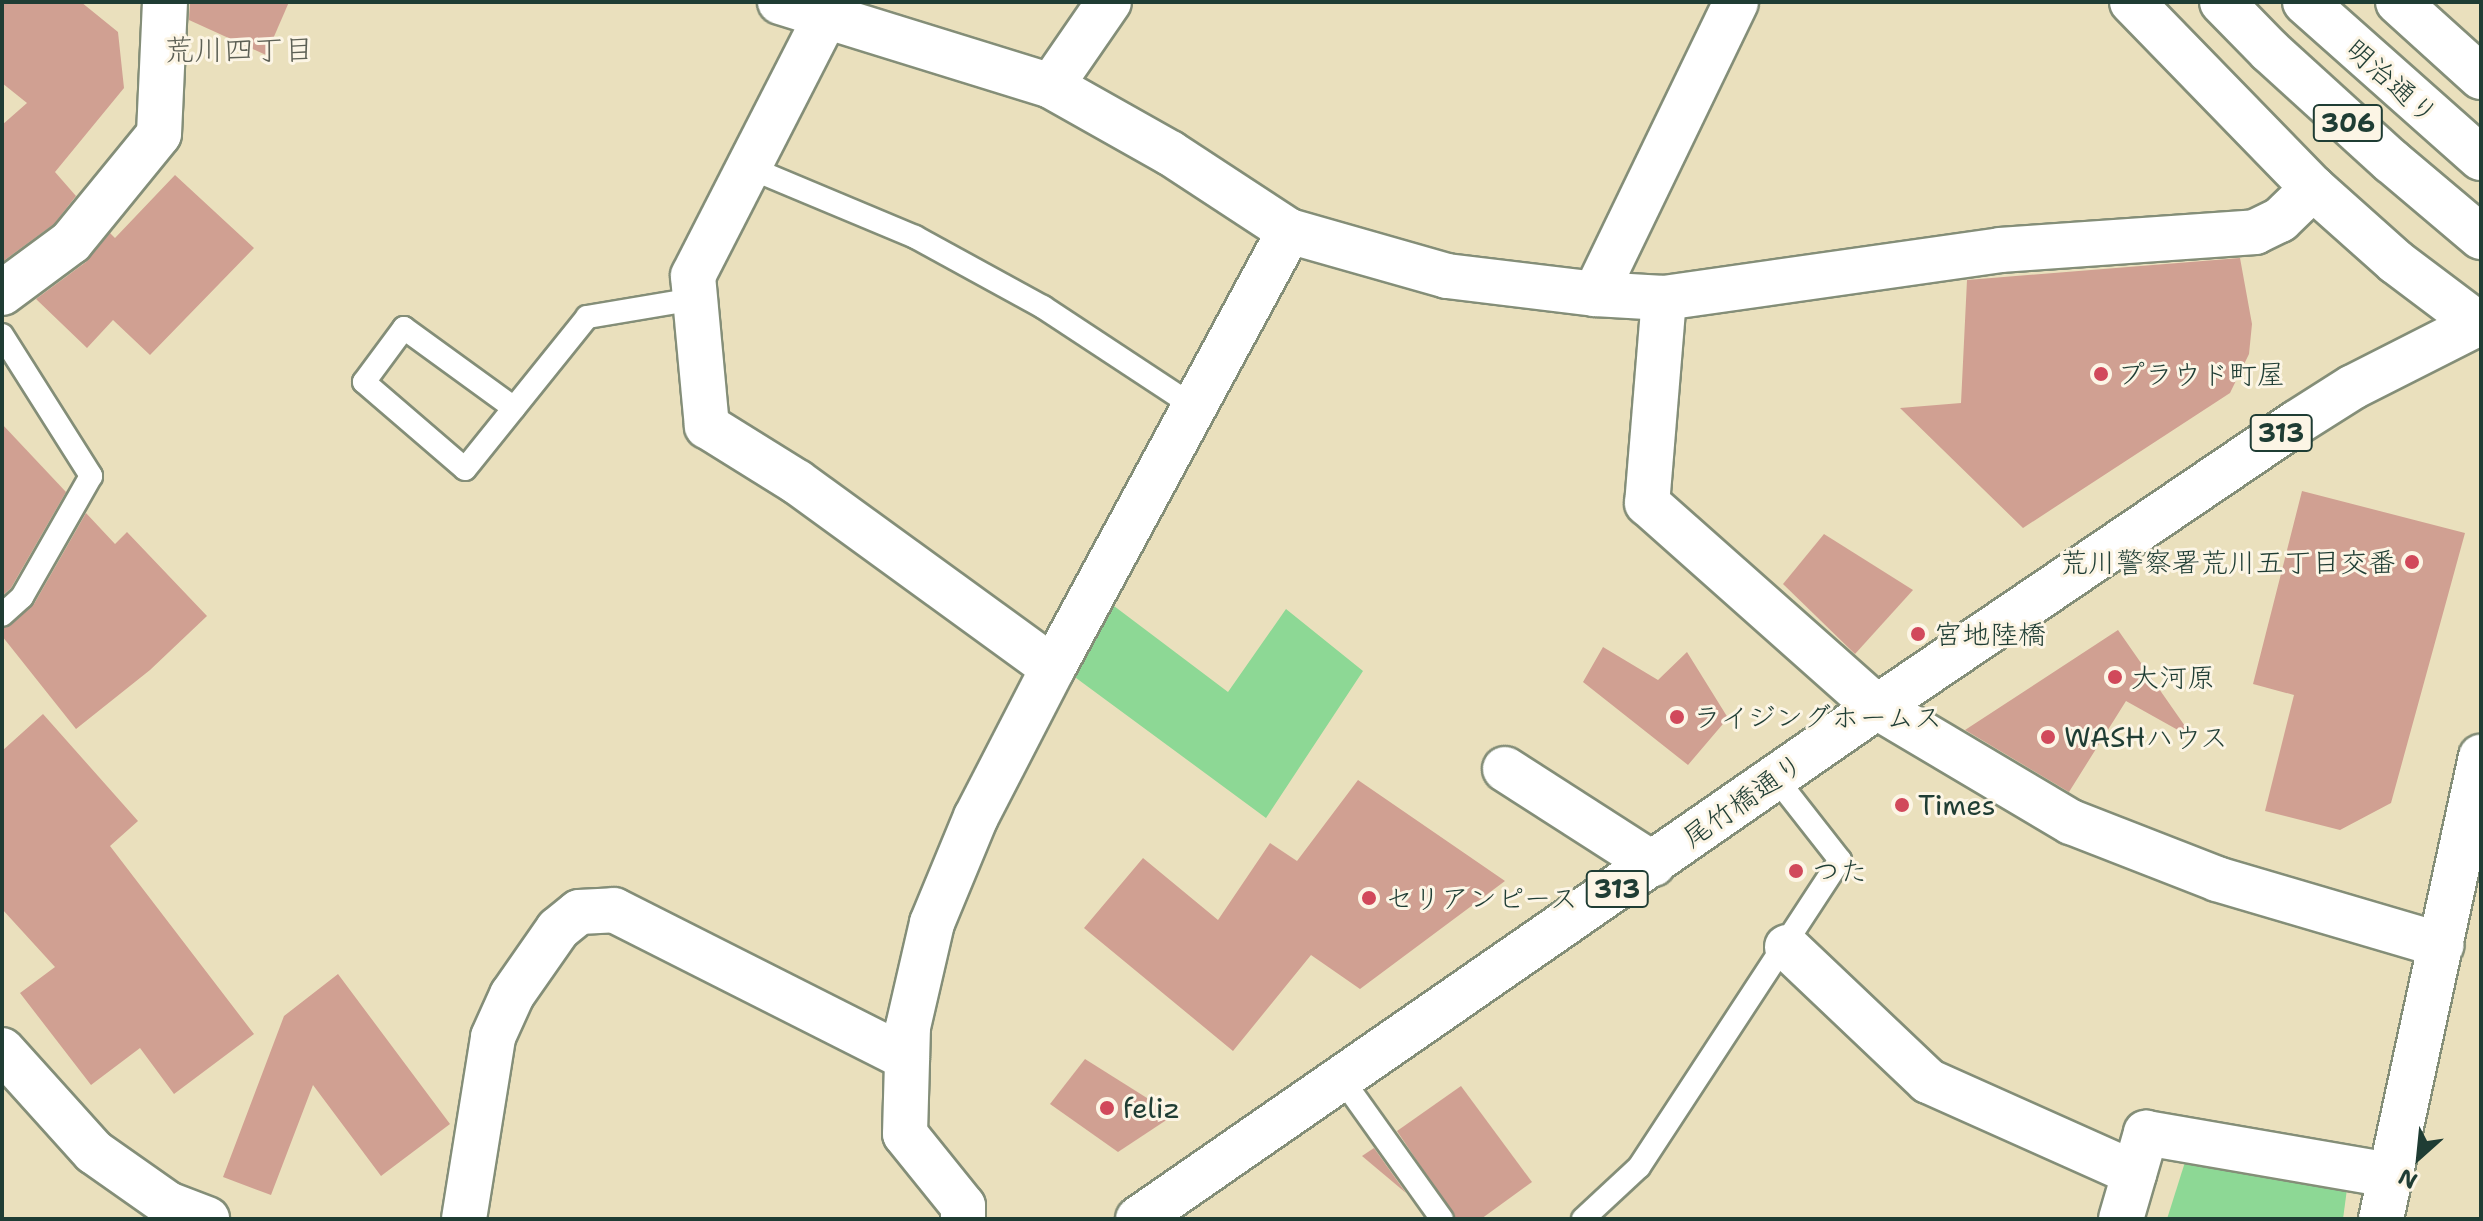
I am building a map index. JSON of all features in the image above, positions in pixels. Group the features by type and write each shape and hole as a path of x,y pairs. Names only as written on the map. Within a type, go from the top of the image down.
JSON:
{"street":[{"path":"2,293 71,242 159,134 165,2"},
{"path":"780,2 1051,86 1170,153 1289,231 1447,276 1595,294 1664,298 2000,250 2255,232 2280,220 2313,188"},
{"path":"1051,86 1109,2"},
{"path":"1595,294 1736,2"},
{"name":"306","path":"2132,2 2313,188 2396,262 2480,324"},
{"name":"306","path":"2222,2 2270,51 2391,161 2481,237"},
{"name":"明治通り","path":"2305,2 2481,158"},
{"path":"2398,2 2481,77"},
{"path":"826,16 693,276 707,426 797,482 1053,668"},
{"path":"963,1219 963,1206 905,1134 908,1027 932,923 976,817 1289,231"},
{"path":"1664,298 1647,503 1877,707 2071,822 2217,879 2441,945"},
{"name":"尾竹橋通り","path":"1138,1219 1775,777 2307,415 2353,387 2480,324"},
{"path":"2381,1219 2441,945 2474,821 2481,757"},
{"path":"1505,769 1653,864"},
{"path":"464,1219 493,1037 512,995 558,929 579,912 614,910 907,1058"},
{"path":"1787,947 1928,1081 2134,1173"},
{"path":"2,1050 94,1152 168,1204 207,1219"},
{"path":"2121,1219 2146,1133 2389,1175"}],"lane":[{"path":"748,167 915,237 1043,307 1193,406"},
{"path":"514,408 404,328 364,382 465,469 514,408 587,317 695,299"},
{"path":"2,335 91,476 22,597 2,615"},
{"path":"1583,1219 1639,1167 1787,947 1840,860 1775,777"},
{"path":"1342,1079 1442,1219"}],"green space":[{"path":"1114,606 1228,692 1286,609 1363,671 1266,818 1072,675"},
{"path":"2185,1162 2347,1189 2343,1219 2167,1219"}],"building":[{"path":"2,2 81,2 118,32 124,88 55,172 76,196 54,224 2,262 2,125 27,103 2,83"},
{"path":"190,2 289,2 266,55 189,20"},
{"path":"175,175 254,248 150,355 113,320 87,348 36,299 86,262 110,233 115,238"},
{"name":"プラウド町屋","path":"2240,258 2252,324 2249,354 2230,393 2023,528 1900,408 1961,403 1967,280"},
{"path":"2,424 66,492 11,588 2,596"},
{"path":"2302,491 2465,533 2391,803 2340,830 2265,811 2294,695 2253,684"},
{"path":"86,513 115,544 127,532 207,616 150,670 76,729 2,636 2,629 34,604"},
{"path":"1824,534 1913,590 1855,654 1783,584"},
{"path":"2118,630 2194,739 2126,701 2069,792 1965,730"},
{"path":"1603,647 1658,680 1687,652 1728,718 1688,765 1583,682"},
{"path":"43,714 138,821 110,846 254,1034 174,1094 140,1048 91,1085 20,993 55,967 2,909 2,751"},
{"path":"1358,780 1505,881 1360,989 1311,955 1233,1051 1084,928 1143,858 1218,920 1270,843 1297,861"},
{"path":"338,974 450,1124 381,1176 313,1085 271,1195 223,1177 284,1016"},
{"path":"1085,1059 1174,1115 1118,1152 1050,1104"},
{"path":"1461,1086 1532,1182 1481,1219 1456,1219 1397,1131"},
{"path":"1374,1148 1406,1193 1362,1156"}],"place":[{"name":"プラウド町屋","path":"2101,374"},
{"name":"荒川警察署荒川五丁目交番","path":"2412,562"},
{"name":"宮地陸橋","path":"1918,634"},
{"name":"大河原","path":"2115,677"},
{"name":"ライジングホームス","path":"1677,717"},
{"name":"WASHハウス","path":"2048,737"},
{"name":"Times","path":"1902,805"},
{"name":"つた","path":"1796,871"},
{"name":"セリアンピース","path":"1369,898"},
{"name":"feliz","path":"1107,1108"}],"district":[{"name":"荒川四丁目","path":"239,50"}]}
